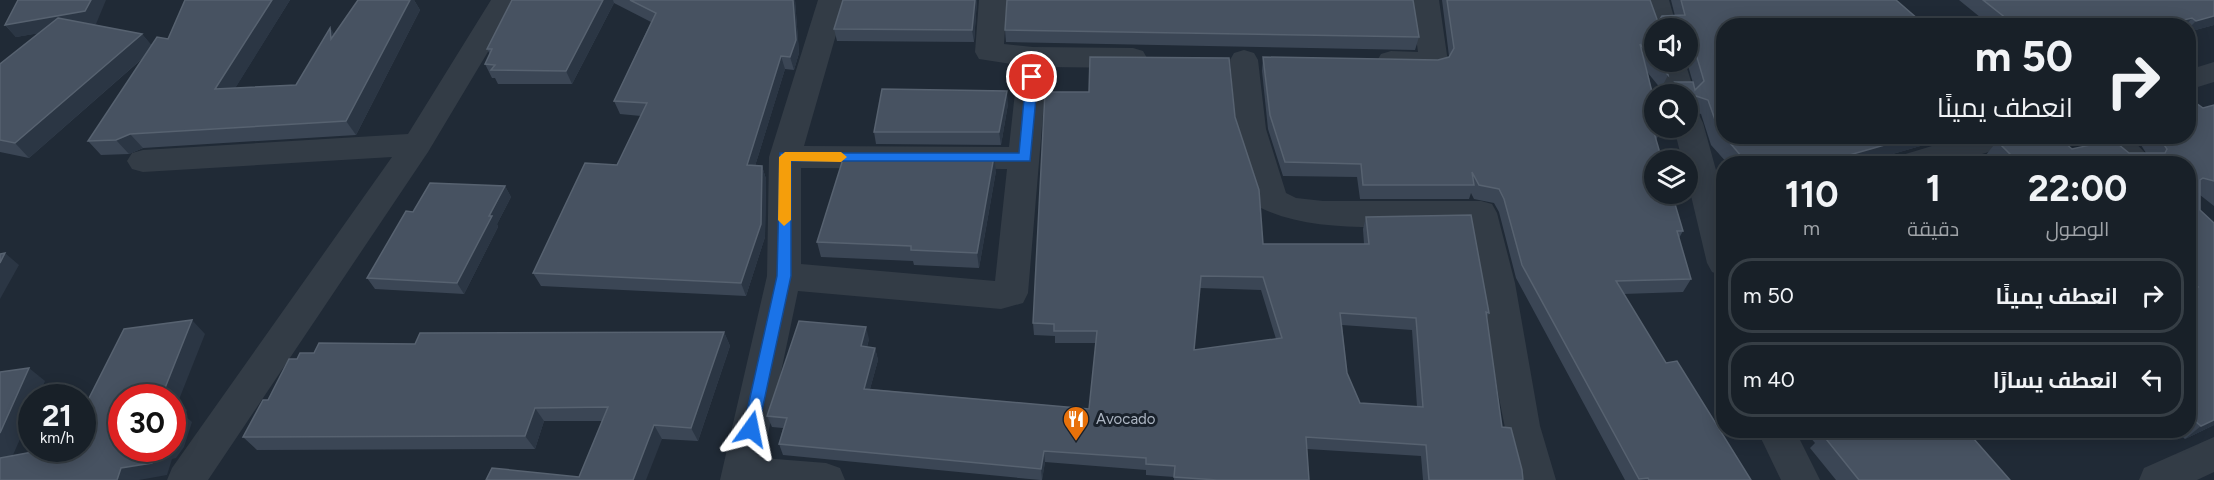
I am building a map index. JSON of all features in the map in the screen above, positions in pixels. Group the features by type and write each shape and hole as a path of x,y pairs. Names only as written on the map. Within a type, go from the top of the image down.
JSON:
{"street":[{"path":"186,480 417,144 505,0"},
{"path":"826,480 740,476 784,276 785,157 832,0"},
{"path":"993,0 989,52 1033,57 1162,59"},
{"path":"1362,61 1434,62 1425,0"},
{"path":"1655,0 1660,18"},
{"path":"784,276 1001,295 1011,293 1033,57"},
{"path":"1244,60 1251,129 1272,200 1291,209 1323,213 1481,213 1498,284 1521,426 1537,480"},
{"path":"2196,78 2214,72"},
{"path":"1693,138 1716,212"},
{"path":"143,161 417,144"},
{"path":"1937,156 1977,144"},
{"path":"2113,144 2128,156"},
{"path":"785,157 1025,158"},
{"path":"1779,438 1801,480"},
{"path":"2158,480 2214,454"}],"building":[{"path":"18,0 91,0 85,11 5,25"},
{"path":"185,0 272,0 215,89 296,85 330,28 331,39 358,0 410,0 346,121 130,134 116,140 88,141 157,37 168,39"},
{"path":"512,0 603,0 566,71 491,70 495,65 485,64 492,49 487,49"},
{"path":"630,0 793,0 796,40 790,57 781,56 747,165 762,166 761,224 741,283 533,273 585,163 617,165 647,103 614,101 656,13"},
{"path":"843,0 975,0 972,30 834,29"},
{"path":"1007,0 1413,0 1419,37 1005,30"},
{"path":"1447,0 1650,0 1657,18 1644,18 1644,49 1640,44 1644,72 1647,72 1650,84 1644,84 1644,138 1656,138 1659,150 1644,150 1644,204 1675,204 1683,231 1677,231 1691,279 1616,281 1666,363 1677,361 1716,424 1716,438 1725,438 1751,480 1639,479 1522,265 1504,199 1499,189 1479,185 1472,172 1474,185 1363,185 1361,164 1285,162 1270,115 1263,57 1438,60 1449,57 1454,48"},
{"path":"1681,0 1896,0 1917,18 1716,18 1716,123 1708,100 1698,97 1698,87 1704,81 1698,61 1698,18 1661,18 1662,16 1685,15"},
{"path":"1983,0 2214,0 2214,16 2196,21 2196,18 2006,18"},
{"path":"58,18 142,34 15,143 0,140 0,64"},
{"path":"1090,57 1229,58 1235,117 1259,190 1263,244 1369,244 1366,217 1471,215 1489,313 1486,312 1502,427 1511,428 1523,480 1429,480 1426,445 1306,437 1309,480 1217,480 1174,477 1175,466 1146,464 1146,458 1044,451 1041,469 779,444 787,418 767,416 799,321 866,327 861,346 875,348 864,389 1089,409 1097,331 1054,331 1054,324 1033,323 1045,92 1089,92","holes":["1201,276 1263,277 1282,338 1194,350","1340,313 1416,318 1423,407 1360,403 1347,373"]},
{"path":"1675,82 1693,82 1694,84"},
{"path":"882,89 1007,91 999,132 874,132"},
{"path":"2196,103 2203,108 2214,105 2214,181 2203,178 2200,180 2200,210 2214,223 2214,420 2201,426 2196,422 2196,288 2198,287 2196,285 2196,156 2012,156 2000,144 2066,144 2072,149 2095,144 2118,144 2129,153 2165,153 2167,149 2164,144 2196,144"},
{"path":"1731,144 1888,144 1846,156 1741,156"},
{"path":"868,155 994,156 977,253 911,250 911,246 817,242 843,159 867,160"},
{"path":"430,183 505,186 457,283 367,278 406,211 413,212"},
{"path":"192,320 167,384 108,384 108,462 152,463 121,468 117,480 0,480 0,458 18,455 18,462 96,462 96,384 124,329"},
{"path":"724,332 691,428 654,425 633,480 486,480 492,468 579,477 608,407 535,408 525,436 243,437 263,400 268,400 289,359 297,359 300,353 314,353 319,343 415,344 420,333"},
{"path":"29,368 22,384 18,384 18,393 0,433 0,372"},
{"path":"1825,438 1973,438 2010,480 1859,480"}],"slow traffic":[{"path":"784,220 785,157 841,157"}],"place":[{"name":"Avocado","path":"1076,442"}],"route":[{"path":"751,429 784,276 785,157 1025,158 1032,77"}]}
